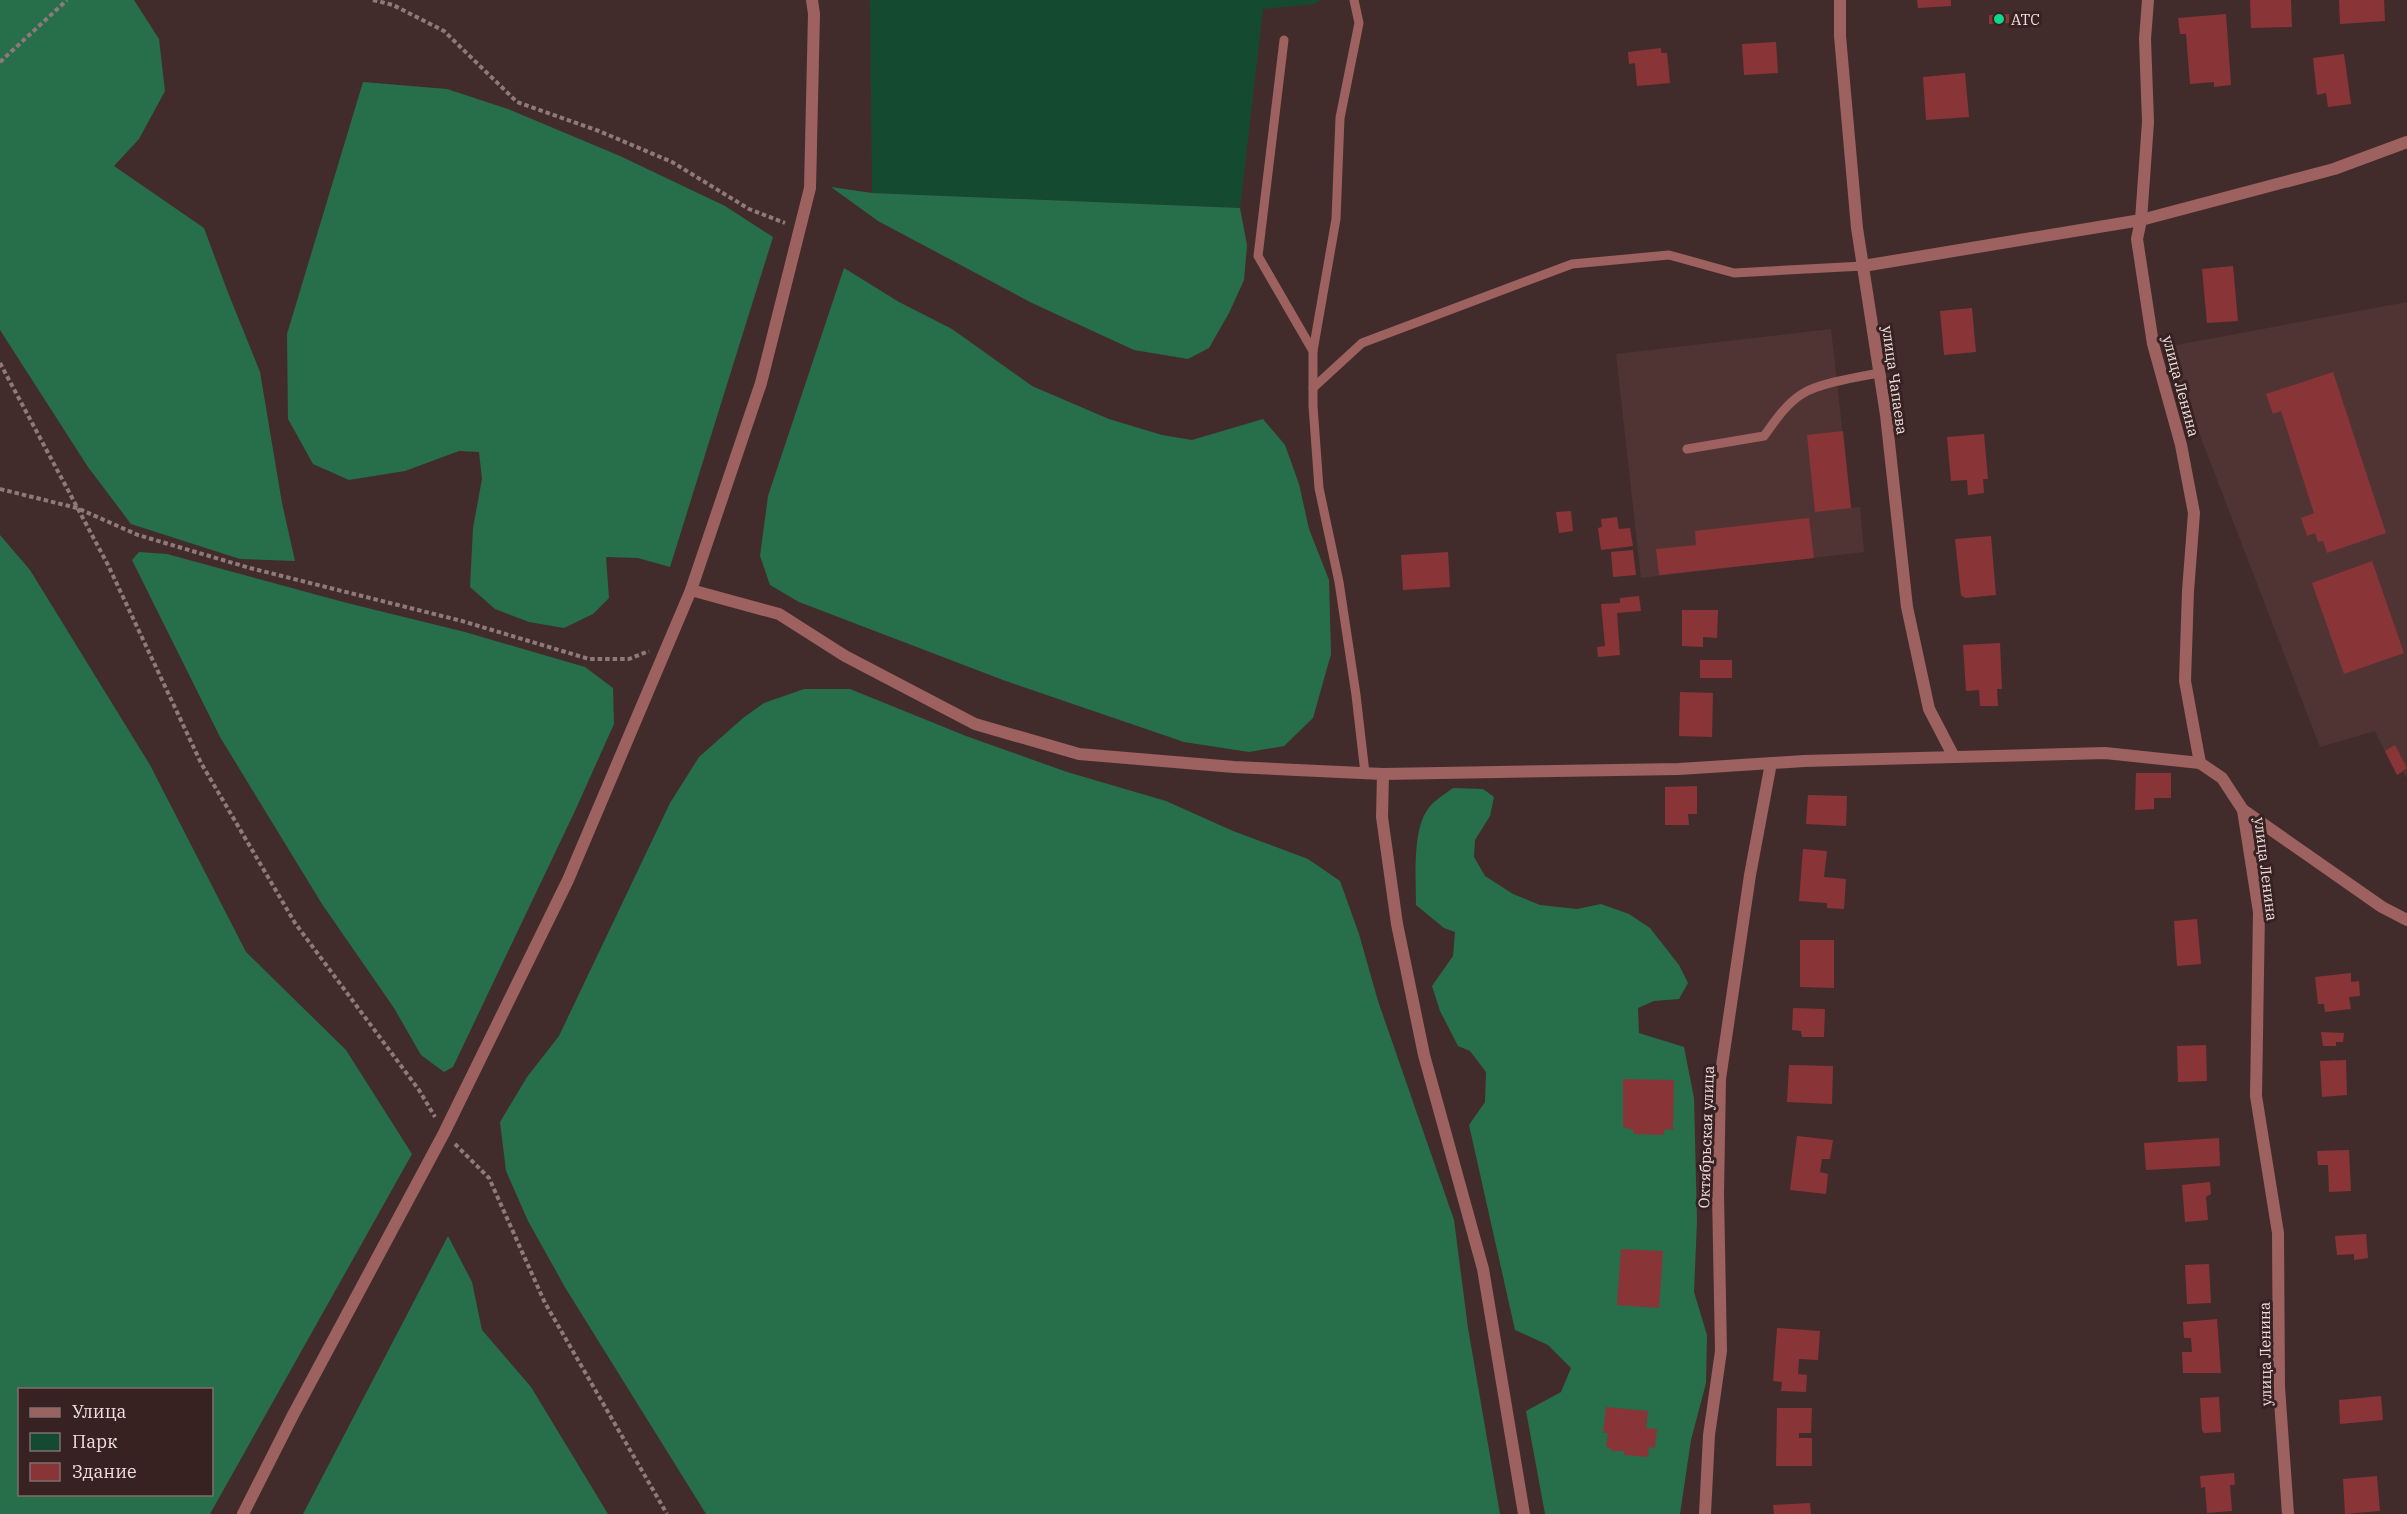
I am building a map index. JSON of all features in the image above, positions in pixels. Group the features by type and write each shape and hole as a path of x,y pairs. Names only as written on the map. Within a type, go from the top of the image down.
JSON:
{"street":[{"path":"243,1514 293,1415 444,1133 568,880 691,590 761,383 810,188 814,14 812,0"},
{"name":"улица Чапаева","path":"1840,0 1840,47 1857,228 1879,373 1907,607 1929,710 1954,757"},
{"name":"улица Ленина","path":"2148,0 2145,39 2148,122 2141,220 2137,239 2153,344 2181,445 2194,513 2188,591 2185,681 2200,763 2222,778 2243,810 2259,912 2256,1096 2278,1233 2279,1387 2288,1514"},
{"path":"1863,266 2141,220 2334,169 2407,142"},
{"path":"691,590 779,614 845,656 975,723 1079,754 1234,767 1383,774 1679,769 1772,763 2106,753 2200,763"},
{"name":"Октябрьская улица","path":"1705,1514 1709,1435 1722,1351 1718,1193 1720,1079 1750,874 1772,763"},
{"path":"1383,774 1382,817 1397,924 1425,1055 1484,1269 1524,1514"},
{"path":"2243,810 2382,907 2407,920"}],"lane":[{"path":"1354,0 1359,23 1340,118 1336,219 1313,351 1313,388 1319,488 1339,582 1365,773"},
{"path":"1284,40 1258,256 1313,351"},
{"path":"1313,388 1362,343 1572,264 1669,255 1734,273 1863,266"},
{"path":"1687,449 1764,436 1781,412 1803,393 1837,382 1879,373"}],"path":[{"path":"0,62 67,0"},
{"path":"373,0 393,5 444,31 517,102 598,131 672,162 749,209 800,228"},
{"path":"0,363 108,565 201,763 295,923 419,1090 444,1133 489,1178 545,1303 667,1514"},
{"path":"0,489 77,508 138,535 250,568 451,618 589,659 629,659 669,642"}],"shaded area":[{"path":"2407,302 2407,778 2403,772 2397,775 2375,731 2320,747 2166,347"},
{"path":"1831,329 1851,508 1860,507 1864,552 1641,578 1616,354"}],"green space":[{"path":"0,0 134,0 159,39 165,91 139,139 114,166 204,228 260,372 282,503 295,561 240,559 131,524 88,467 0,330"},
{"path":"870,0 1320,0 1315,4 1263,9 1240,208 872,193"},
{"path":"363,82 447,89 508,109 620,156 725,206 773,237 670,567 638,558 606,557 609,598 593,614 564,628 529,622 495,609 470,587 473,528 482,479 479,452 459,451 405,471 349,480 313,464 288,419 287,334"},
{"path":"831,187 872,193 1240,208 1247,245 1244,280 1209,348 1188,359 1134,350 1032,303 878,221"},
{"path":"844,268 899,302 952,329 1032,386 1109,419 1162,435 1192,440 1263,419 1285,445 1299,484 1309,529 1329,580 1331,654 1313,718 1284,746 1249,752 1184,742 1003,680 799,602 770,585 760,556 768,496"},
{"path":"0,535 30,570 150,765 246,952 346,1050 412,1154 210,1514 0,1514"},
{"path":"139,552 167,554 347,603 465,632 585,667 613,688 614,724 453,1067 444,1072 421,1055 394,1008 322,904 220,737 132,560"},
{"path":"804,689 850,689 966,736 1067,772 1166,801 1233,831 1308,859 1340,881 1359,934 1378,1001 1454,1220 1468,1328 1500,1514 706,1514 566,1289 528,1221 506,1171 500,1122 527,1077 559,1036 670,803 699,757 743,718 764,703"},
{"path":"1453,788 1483,789 1494,797 1490,816 1475,840 1474,857 1485,876 1513,894 1540,905 1577,909 1601,904 1629,914 1650,928 1679,965 1688,983 1679,999 1654,1001 1638,1008 1639,1033 1684,1047 1694,1098 1697,1221 1694,1292 1707,1335 1706,1383 1691,1440 1680,1514 1545,1514 1526,1411 1561,1392 1571,1368 1548,1345 1515,1330 1469,1125 1485,1102 1486,1072 1470,1051 1458,1046 1440,1011 1432,986 1453,956 1455,932 1444,928 1416,905 1416,856 1419,829 1428,809"},
{"path":"448,1236 472,1282 482,1330 531,1387 608,1514 303,1514"}],"building":[{"path":"1917,0 1951,0 1951,6 1918,8"},
{"path":"2250,0 2291,0 2292,27 2251,28"},
{"path":"2339,0 2384,0 2385,21 2340,24"},
{"name":"АТС","path":"2009,14 2009,23 1989,24 1989,15"},
{"path":"2226,14 2231,85 2214,87 2214,82 2190,84 2186,34 2180,34 2178,18"},
{"path":"1776,42 1778,73 1744,75 1742,44"},
{"path":"1661,48 1661,53 1667,53 1670,83 1637,86 1635,63 1629,64 1628,52"},
{"path":"2344,54 2351,104 2328,107 2326,93 2317,95 2313,58"},
{"path":"1965,73 1969,117 1926,120 1923,77"},
{"path":"2233,266 2238,321 2207,323 2202,269"},
{"path":"1972,308 1976,352 1944,355 1940,311"},
{"path":"2333,372 2386,533 2327,553 2323,541 2318,542 2315,533 2307,536 2301,518 2314,513 2281,411 2273,414 2266,394"},
{"path":"1843,431 1851,508 1815,512 1807,435"},
{"path":"1984,434 1988,479 1983,479 1984,493 1968,495 1967,480 1951,481 1947,437"},
{"path":"1571,511 1573,531 1559,533 1556,512"},
{"path":"1617,517 1619,529 1630,528 1633,546 1601,550 1598,528 1602,527 1601,519"},
{"path":"1809,518 1814,558 1659,575 1656,549 1696,545 1695,531"},
{"path":"1991,536 1996,595 1965,598 1961,595 1955,539"},
{"path":"1633,550 1636,575 1613,577 1611,552"},
{"path":"1448,552 1450,587 1403,590 1401,555"},
{"path":"2372,561 2404,653 2344,674 2312,583"},
{"path":"1639,596 1641,611 1617,613 1620,655 1598,657 1597,647 1605,646 1601,604 1620,603 1620,598"},
{"path":"1682,610 1718,610 1717,638 1703,637 1703,647 1682,646"},
{"path":"2000,643 2002,689 1997,689 1998,706 1980,706 1979,690 1966,691 1963,645"},
{"path":"1700,660 1732,660 1732,678 1700,678"},
{"path":"1680,692 1713,693 1712,737 1679,736"},
{"path":"2395,745 2407,768 2397,775 2385,751"},
{"path":"2136,773 2171,773 2171,798 2154,798 2154,809 2135,810"},
{"path":"1697,786 1697,814 1688,814 1689,825 1665,825 1665,787"},
{"path":"1808,795 1847,796 1846,826 1806,824"},
{"path":"1803,849 1827,851 1824,877 1846,879 1844,909 1827,908 1827,903 1799,901"},
{"path":"2197,919 2201,964 2177,966 2174,921"},
{"path":"1800,940 1834,940 1834,988 1800,987"},
{"path":"2351,973 2351,982 2359,981 2360,996 2349,997 2351,1009 2325,1012 2324,1004 2318,1004 2315,977"},
{"path":"1793,1008 1825,1009 1824,1037 1802,1037 1801,1031 1792,1030"},
{"path":"2321,1032 2344,1033 2343,1042 2336,1042 2336,1046 2323,1046"},
{"path":"2206,1045 2207,1081 2178,1082 2177,1046"},
{"path":"2346,1060 2347,1095 2322,1097 2320,1061"},
{"path":"1789,1065 1833,1066 1832,1104 1787,1102"},
{"path":"1623,1079 1674,1080 1673,1130 1665,1129 1663,1135 1634,1134 1633,1130 1623,1127"},
{"path":"1797,1136 1833,1140 1830,1159 1822,1159 1820,1172 1828,1174 1826,1194 1790,1190"},
{"path":"2219,1138 2220,1166 2146,1170 2144,1143"},
{"path":"2349,1150 2351,1191 2329,1192 2328,1165 2318,1165 2317,1151"},
{"path":"2210,1182 2211,1194 2206,1197 2208,1220 2185,1222 2182,1185"},
{"path":"2366,1234 2368,1258 2354,1260 2354,1254 2337,1255 2335,1236"},
{"path":"1621,1249 1663,1251 1659,1308 1617,1305"},
{"path":"2209,1264 2211,1303 2187,1304 2185,1265"},
{"path":"2217,1319 2221,1373 2183,1373 2182,1352 2192,1352 2191,1338 2184,1338 2183,1322"},
{"path":"1777,1328 1820,1331 1818,1360 1799,1359 1798,1374 1807,1375 1806,1392 1781,1391 1782,1382 1773,1381"},
{"path":"2381,1396 2383,1420 2340,1424 2339,1400"},
{"path":"2219,1397 2221,1432 2204,1433 2200,1398"},
{"path":"1606,1407 1648,1411 1646,1428 1657,1429 1655,1448 1649,1447 1648,1457 1624,1455 1624,1451 1613,1451 1606,1446 1608,1433 1603,1433"},
{"path":"1777,1408 1812,1408 1811,1433 1799,1433 1799,1438 1812,1438 1812,1466 1776,1466"},
{"path":"2234,1473 2235,1485 2230,1485 2232,1511 2207,1513 2205,1487 2201,1488 2200,1476"},
{"path":"2377,1476 2380,1511 2345,1514 2343,1479"},
{"path":"1810,1503 1811,1514 1774,1514 1773,1505"}],"place":[{"name":"АТС","path":"1999,19"}]}
